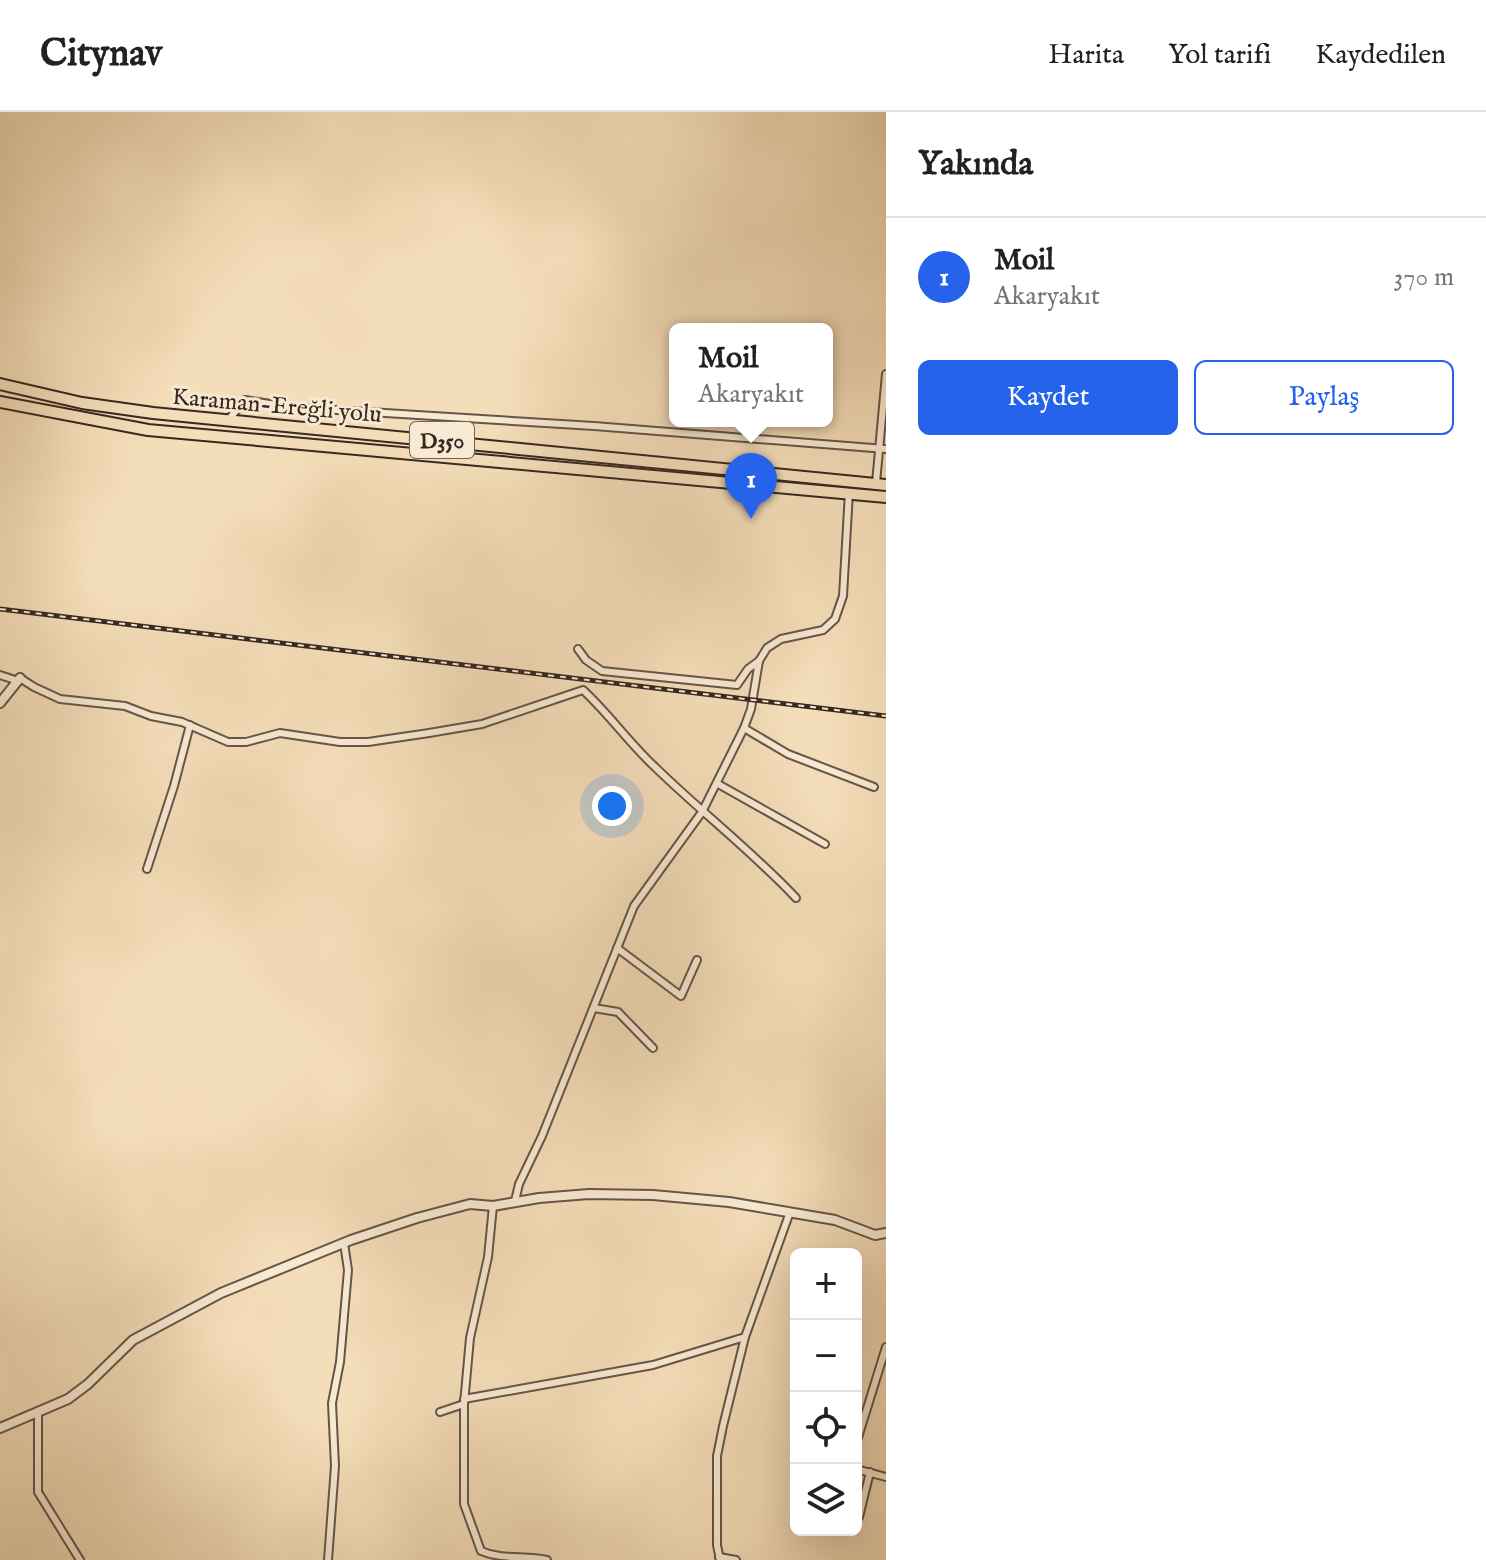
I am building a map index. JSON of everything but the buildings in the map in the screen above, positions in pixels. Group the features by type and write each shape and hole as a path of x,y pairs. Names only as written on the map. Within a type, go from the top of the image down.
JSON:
{"highway":[{"name":"Karaman-Ereğli yolu","path":"0,384 82,403 153,413 881,484"},
{"name":"Karaman-Ereğli yolu","path":"0,402 148,430 886,497"}],"street":[{"path":"881,484 877,449 886,374"},
{"path":"229,419 245,400 289,407 594,426 886,449"},
{"path":"515,1201 519,1184 542,1136 634,906 702,812 744,728 751,709 759,661 767,648 781,639 823,630 835,619 843,596 849,492"},
{"path":"578,649 586,660 602,671 737,685 748,669 759,661"},
{"path":"0,675 19,680 60,699 125,706 190,725 228,742 246,742 280,733 340,742 368,742 482,724 583,690 622,734 702,812 762,862 796,898"},
{"path":"0,703 19,680"},
{"path":"147,869 190,725"},
{"path":"744,728 788,754 874,787"},
{"path":"718,784 825,844"},
{"path":"617,948 681,996 697,960"},
{"path":"594,1008 618,1012 653,1048"},
{"path":"0,1428 68,1399 133,1340 221,1293 344,1243 470,1204 493,1206 589,1194 653,1195 729,1202 790,1212 835,1220 875,1235 885,1234"},
{"path":"493,1206 488,1257 470,1338 464,1402 464,1504 481,1551 497,1558 524,1555 547,1560"},
{"path":"736,1560 719,1559 717,1456 745,1337 790,1212"},
{"path":"328,1560 335,1466 332,1403 340,1362 348,1270 344,1243"},
{"path":"440,1412 464,1402 653,1365 745,1337"},
{"path":"862,1425 886,1347"},
{"path":"38,1412 38,1492 80,1560"},
{"path":"862,1470 886,1477"},
{"path":"862,1505 870,1472"}],"railway":[{"path":"0,609 886,716"}],"place":[{"name":"Moil","path":"751,519"}]}
